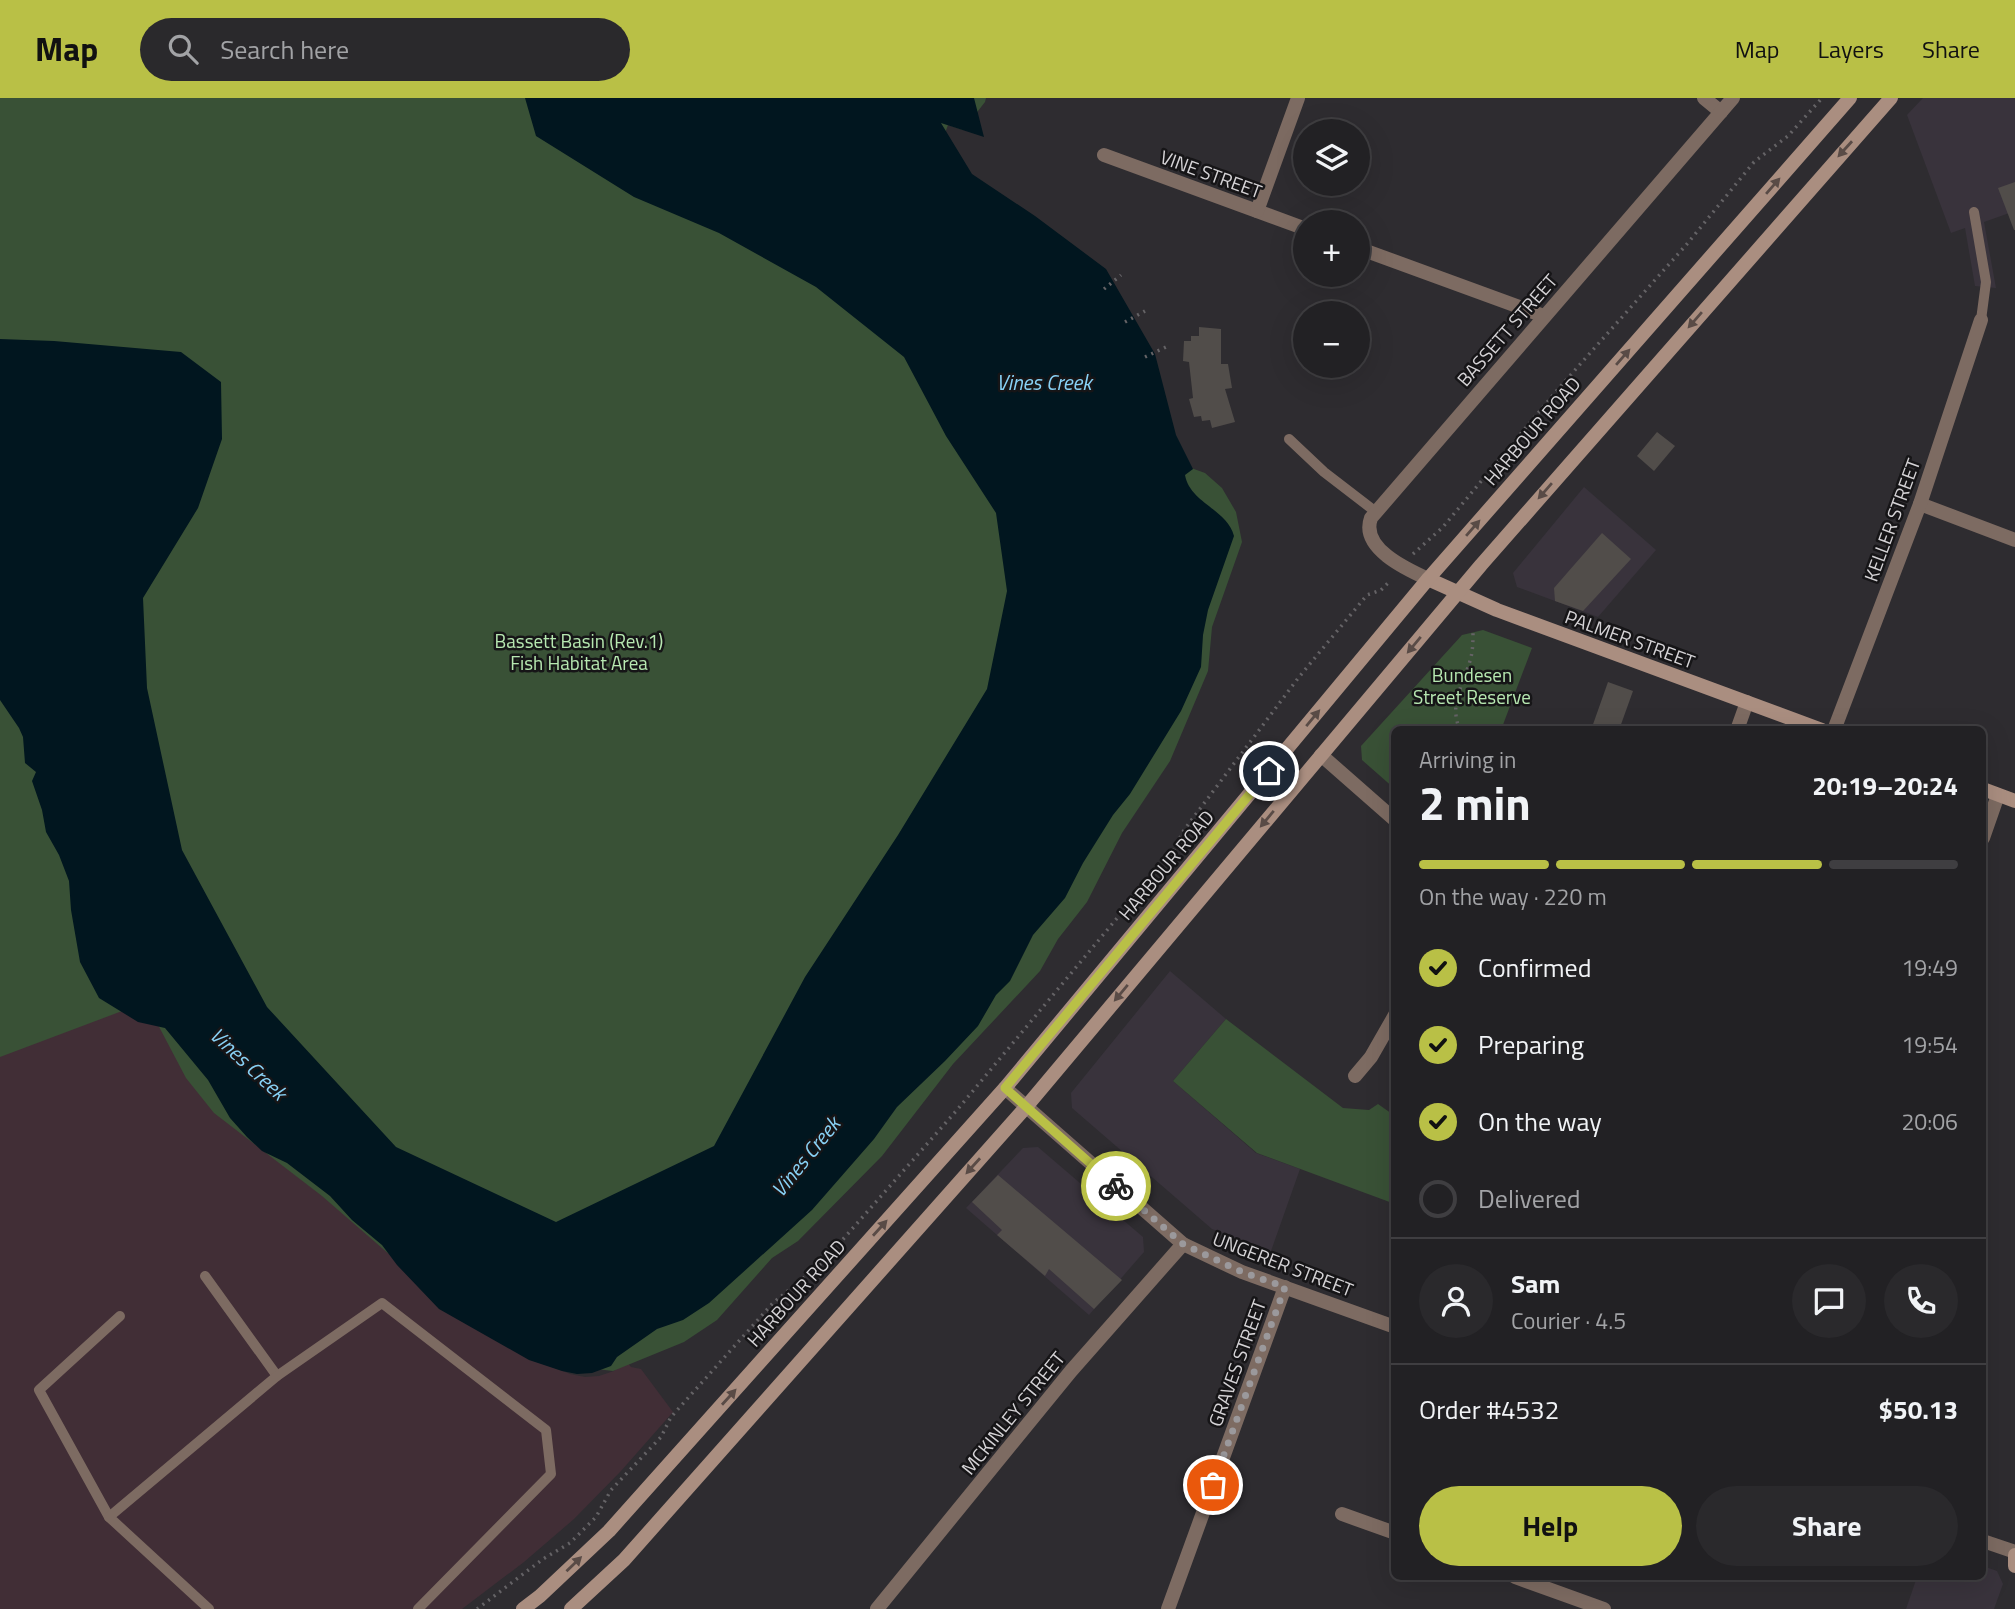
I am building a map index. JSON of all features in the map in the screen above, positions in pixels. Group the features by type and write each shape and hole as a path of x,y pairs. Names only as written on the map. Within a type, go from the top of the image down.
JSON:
{"main road":[{"name":"HARBOUR ROAD","path":"523,1609 609,1531 1005,1088 1428,579 1850,98"},
{"path":"571,1609 624,1560 1026,1107 1458,593 1891,98"},
{"name":"PALMER STREET","path":"1428,579 1509,615 1811,726"},
{"path":"1986,790 2015,801"},
{"path":"2015,1553 2015,1566"}],"street":[{"path":"1256,211 1298,98"},
{"path":"1704,98 1721,112"},
{"name":"BASSETT STREET","path":"1376,512 1733,98"},
{"name":"VINE STREET","path":"1104,155 1293,224"},
{"path":"1370,252 1544,317"},
{"name":"KELLER STREET","path":"1836,726 1920,504 1981,320"},
{"path":"1920,504 2015,540"},
{"path":"1376,512 1368,527 1374,543 1402,567 1428,579"},
{"path":"1738,726 1746,702"},
{"path":"1321,755 1391,816"},
{"path":"1986,829 1998,795"},
{"path":"1355,1076 1371,1057 1391,1022"},
{"name":"UNGERER STREET","path":"1005,1088 1183,1244 1242,1272 1391,1326"},
{"name":"MCKINLEY STREET","path":"877,1609 1071,1371 1183,1244"},
{"name":"GRAVES STREET","path":"1168,1609 1285,1287"},
{"path":"1342,1514 1391,1532"},
{"path":"1986,1542 2015,1553"},
{"path":"1523,1580 1604,1609"}],"lane":[{"path":"1974,212 1986,282 1981,320"},
{"path":"1289,439 1324,472 1376,512"},
{"path":"205,1276 276,1376"},
{"path":"109,1517 276,1376 382,1303 546,1430 551,1474 418,1609"},
{"path":"120,1316 39,1390 109,1517 209,1609"}],"path":[{"path":"1412,555 1443,527 1550,398 1687,244 1754,162 1788,136 1822,98"},
{"path":"1104,289 1121,275"},
{"path":"1125,322 1145,311"},
{"path":"1145,357 1166,347"},
{"path":"477,1609 579,1535 596,1517 611,1490 660,1437 671,1418 773,1303 823,1262 957,1110 1133,898 1164,869 1184,830 1292,686 1364,598 1381,590 1390,581"},
{"path":"1459,726 1455,704 1470,662 1473,630"}],"shaded area":[{"path":"1923,98 2015,98 2015,211 1984,222 1996,288 1975,286 1965,228 1951,233 1907,115"},
{"path":"1584,487 1656,550 1598,617 1517,587 1513,573"},
{"path":"1170,971 1226,1019 1173,1081 1256,1153 1300,1169 1271,1251 1212,1229 1072,1108 1071,1093"},
{"path":"115,1007 165,1028 265,1153 290,1164 523,1355 570,1374 585,1377 614,1371 625,1360 631,1367 641,1369 673,1412 574,1519 524,1562 462,1609 0,1609 0,1053"},
{"path":"1038,1147 1143,1237 1144,1252 1089,1315 966,1208 1023,1148"},
{"path":"1986,1567 1997,1571 2003,1584 1994,1609 1906,1609 1916,1580 1986,1580"}],"green space":[{"name":"Bassett Basin (Rev.1) Fish Habitat Area","path":"0,98 986,98 963,130 948,125 923,192 1147,452 1205,473 1222,488 1236,512 1242,542 1212,627 1208,671 1170,761 1122,833 1087,902 1058,939 1040,971 953,1064 882,1156 798,1241 772,1258 717,1320 684,1342 613,1371 572,1366 405,1268 322,1196 214,1113 186,1078 146,1002 0,1057"},
{"name":"Bundesen Street Reserve","path":"1483,630 1532,648 1503,726 1391,726 1391,785 1362,760 1361,746 1462,635"},
{"path":"1226,1019 1343,1108 1369,1110 1378,1104 1391,1113 1391,1203 1257,1153 1173,1081"}],"water":[{"name":"Vines Creek","path":"525,98 974,98 984,137 941,123 972,174 1035,216 1106,269 1155,354 1176,435 1193,469 1185,475 1188,485 1224,519 1234,536 1208,610 1201,667 1181,711 1130,794 1113,815 1083,863 1065,898 1033,935 1010,981 996,995 978,1026 897,1107 874,1139 812,1210 709,1303 683,1320 657,1329 617,1357 611,1366 592,1373 577,1374 529,1360 439,1309 397,1265 382,1245 352,1220 330,1196 287,1163 262,1151 247,1137 230,1118 208,1080 165,1028 138,1022 99,998 80,962 69,881 46,832 32,781 36,772 25,763 23,737 0,700 0,339 181,352 221,382 222,439 198,508 143,598 147,688 182,850 267,1007 396,1147 556,1222 714,1146 805,977 898,835 987,689 1007,591 996,513 946,436 904,357 816,287 719,233 634,197 536,136"}],"building":[{"path":"2015,182 2015,230 2014,230 1998,188"},
{"path":"1199,327 1221,329 1221,364 1228,364 1232,388 1225,389 1235,422 1212,428 1210,420 1202,421 1201,416 1194,417 1189,399 1193,398 1189,362 1183,361 1184,341 1191,341 1191,336 1199,336"},
{"path":"1657,432 1675,446 1654,471 1637,456"},
{"path":"1602,533 1631,559 1583,611 1555,601 1554,588"},
{"path":"1608,682 1633,691 1620,726 1592,726"},
{"path":"998,1175 1122,1280 1094,1309 1049,1269 1045,1276 997,1235 1002,1230 972,1202"}],"way so far":[{"path":"1116,1186 1183,1244 1242,1272 1285,1287 1213,1485"}],"route":[{"path":"1116,1186 1005,1088 1269,771"}]}
